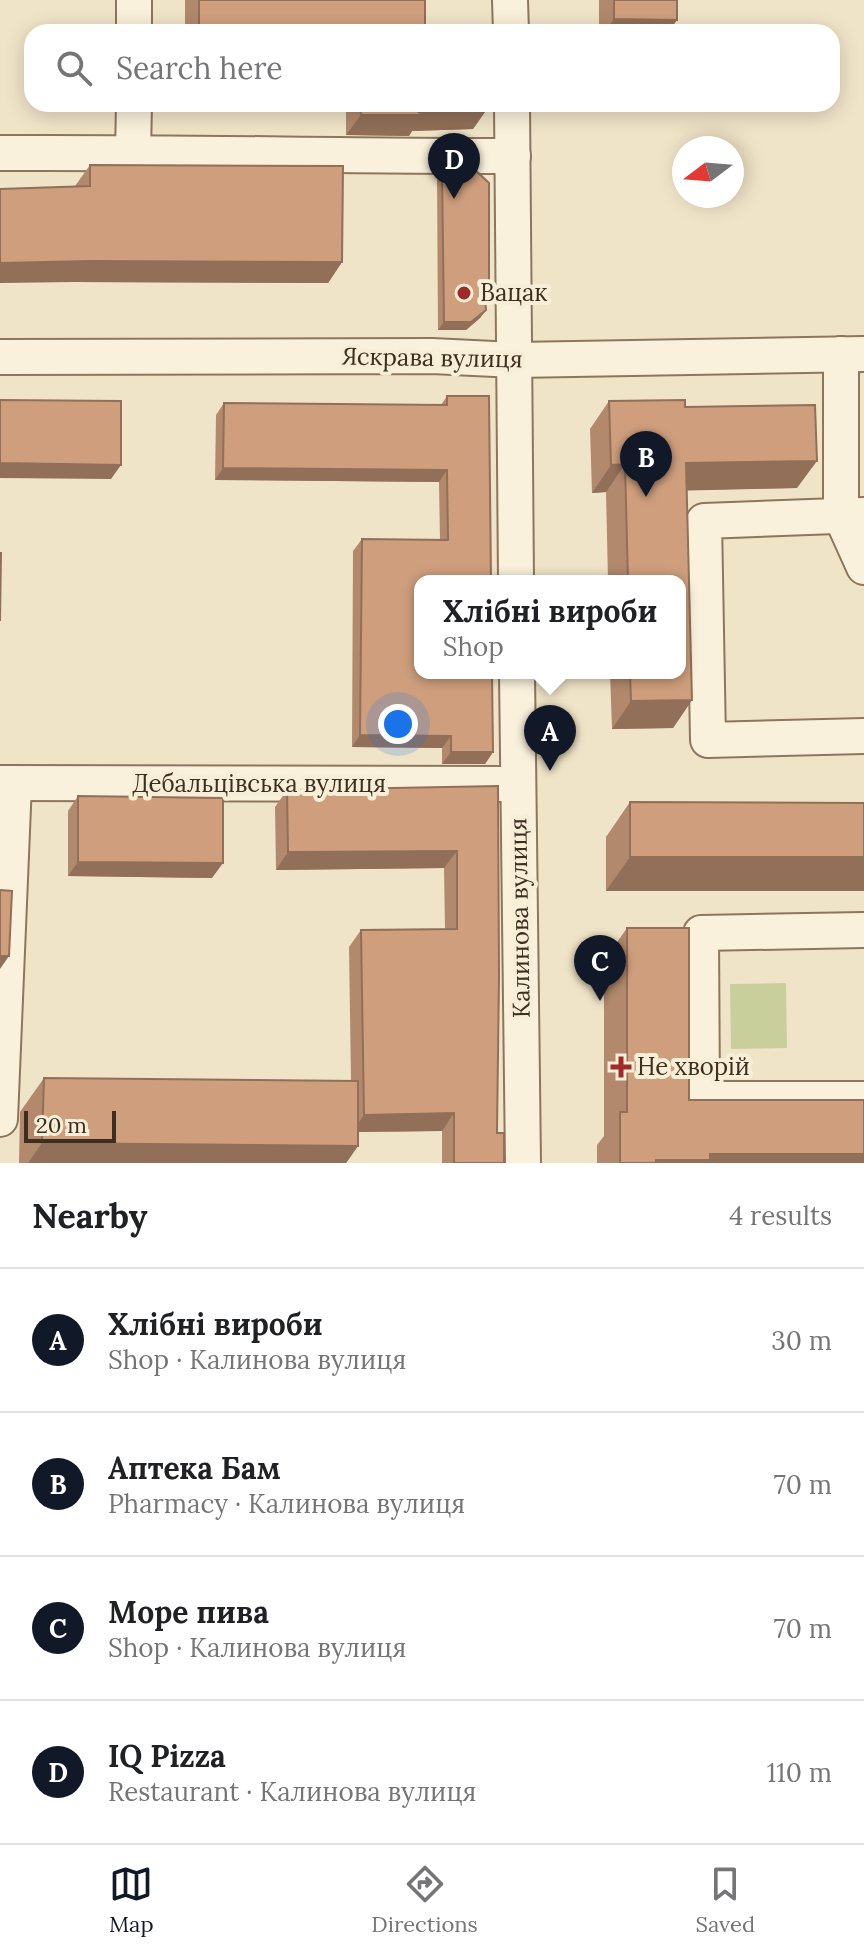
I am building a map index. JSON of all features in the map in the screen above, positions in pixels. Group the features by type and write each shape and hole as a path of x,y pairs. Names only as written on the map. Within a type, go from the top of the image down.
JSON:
{"street":[{"path":"134,0 134,24"},
{"path":"510,0 511,24"},
{"path":"133,152 134,112"},
{"path":"512,112 516,575"},
{"path":"0,153 513,156"},
{"path":"852,354 853,516 864,567"},
{"name":"Яскрава вулиця","path":"0,357 432,356 515,360 852,354"},
{"path":"853,516 704,521 708,740 864,736"},
{"name":"Калинова вулиця","path":"517,679 523,1163"},
{"path":"0,1119 7,783"},
{"name":"Дебальцівська вулиця","path":"7,783 518,784"},
{"path":"864,930 701,933 701,948 702,1099 864,1099"}],"green space":[{"path":"786,983 787,1048 731,1049 730,984"}],"building":[{"path":"199,0 425,0 425,24 199,24"},
{"path":"614,0 677,0 677,20 614,19"},
{"path":"361,112 418,112 423,115 361,115"},
{"path":"90,165 343,166 342,262 0,263 0,189 90,186"},
{"path":"442,168 473,168 489,183 489,297 485,298 486,310 471,322 444,322"},
{"path":"447,396 489,396 491,575 414,575 414,679 492,679 493,752 451,752 451,736 360,735 362,539 448,540 447,470 223,468 224,403 447,405"},
{"path":"0,400 121,401 121,465 0,463"},
{"path":"685,400 685,407 815,405 817,461 686,463 692,700 631,701 630,679 686,679 686,575 628,575 625,464 611,465 609,401"},
{"path":"498,786 497,1133 504,1133 504,1163 454,1163 454,1113 364,1115 361,930 457,929 457,851 288,852 287,790"},
{"path":"78,796 223,798 223,863 78,862"},
{"path":"630,802 864,803 864,857 630,857"},
{"path":"0,890 12,891 9,956 0,956"},
{"path":"627,928 689,928 689,1100 864,1100 864,1154 710,1154 710,1160 620,1163 620,1112 627,1112"},
{"path":"44,1078 358,1081 358,1146 42,1143"}],"place":[{"name":"IQ Pizza","path":"454,199"},
{"name":"Вацак","path":"464,293"},
{"name":"Аптека Бам","path":"646,497"},
{"name":"Хлібні вироби","path":"550,771"},
{"name":"Море пива","path":"600,1001"},
{"name":"Не хворій","path":"621,1067"}]}
